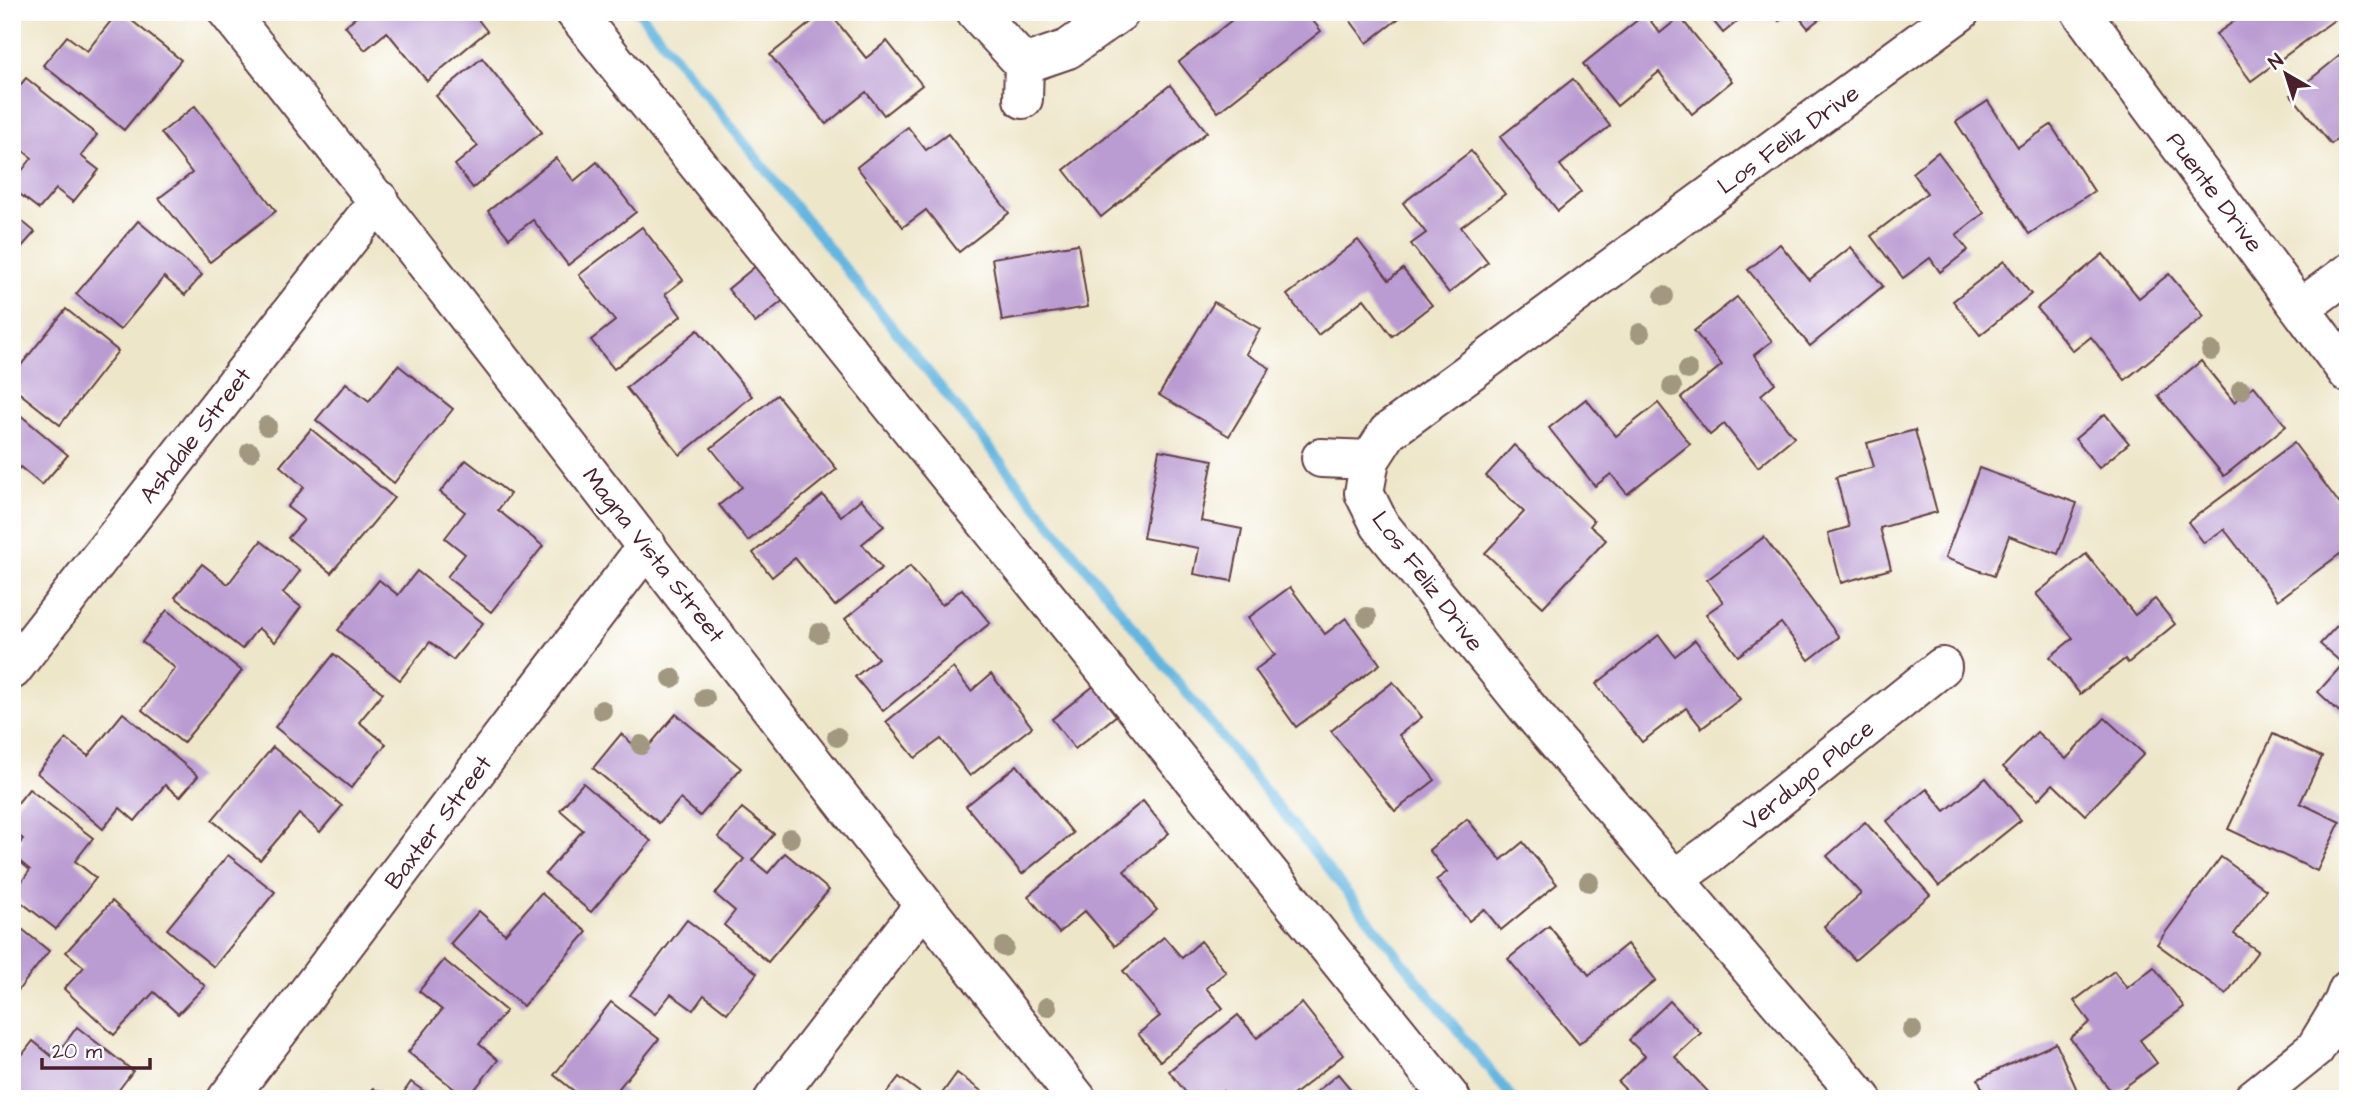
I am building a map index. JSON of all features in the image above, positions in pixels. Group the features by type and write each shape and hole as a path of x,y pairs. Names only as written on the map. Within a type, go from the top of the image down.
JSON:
{"street":[{"name":"Magna Vista Street","path":"228,12 379,200 923,906 1077,1099"},
{"path":"575,12 1451,1099"},
{"path":"976,12 1023,81 1120,12"},
{"name":"Los Feliz Drive","path":"1862,1099 1525,706 1380,525 1364,493 1370,460 1388,432 1960,12"},
{"name":"Puente Drive","path":"2081,12 2348,373"},
{"name":"Ashdale Street","path":"12,670 379,200"},
{"path":"2301,308 2348,273"},
{"path":"1321,458 1370,460"},
{"name":"Baxter Street","path":"227,1099 648,546"},
{"name":"Verdugo Place","path":"1673,880 1708,855 1942,667"},
{"path":"774,1099 923,906"},
{"path":"2253,1099 2315,1049 2348,990"}],"building":[{"path":"118,12 181,60 124,130 43,65 67,36 87,51"},
{"path":"362,12 440,12 446,19 453,12 472,12 487,31 427,81 387,32 365,50 345,26"},
{"path":"824,12 829,12 866,58 887,41 922,85 884,115 866,92 826,124 770,55"},
{"path":"1242,12 1306,12 1321,31 1218,112 1179,62"},
{"path":"1344,12 1407,12 1367,43"},
{"path":"1706,12 1749,12 1723,33"},
{"path":"1771,12 1790,12 1779,21"},
{"path":"1795,12 1828,12 1808,28"},
{"path":"2235,12 2345,12 2251,81 2216,34 2239,18"},
{"path":"1645,14 1660,33 1680,17 1732,81 1692,114 1659,72 1617,106 1583,64"},
{"path":"2348,49 2348,131 2331,144 2291,95"},
{"path":"482,58 542,132 473,188 455,165 478,146 436,96"},
{"path":"26,78 97,135 81,156 99,170 73,202 56,189 39,209 12,188 12,183 32,158 12,142 12,95"},
{"path":"1573,79 1610,126 1560,165 1581,192 1558,211 1500,137"},
{"path":"1170,85 1207,132 1101,217 1064,170"},
{"path":"1988,101 2018,147 2051,125 2094,191 2029,234 1956,122"},
{"path":"195,106 276,211 210,262 159,198 192,173 161,133"},
{"path":"908,127 926,150 948,134 1009,213 959,252 926,210 903,227 857,167"},
{"path":"1471,151 1505,194 1461,227 1488,262 1449,293 1411,244 1426,233 1403,203"},
{"path":"1938,152 1984,213 1956,235 1968,250 1940,272 1930,258 1903,278 1871,236 1927,193 1912,173"},
{"path":"556,158 574,181 597,162 636,212 568,265 533,220 509,238 488,211"},
{"path":"12,213 35,232 12,258"},
{"path":"138,221 202,275 185,295 164,277 120,330 76,294"},
{"path":"642,227 683,280 665,294 681,316 614,369 591,340 615,321 579,275"},
{"path":"1358,240 1389,280 1403,269 1432,305 1392,336 1364,299 1318,335 1287,295"},
{"path":"1078,244 1088,307 1002,321 992,258"},
{"path":"1780,244 1809,280 1851,247 1883,286 1810,346 1748,270"},
{"path":"2103,254 2139,298 2169,274 2204,316 2125,380 2091,337 2073,351 2037,308"},
{"path":"2004,261 2031,294 1980,335 1953,301"},
{"path":"757,265 785,299 755,323 728,289"},
{"path":"1737,297 1772,341 1754,355 1775,383 1761,395 1794,437 1758,467 1724,424 1710,435 1681,398 1722,365 1694,331"},
{"path":"1214,302 1260,329 1246,354 1270,368 1229,436 1159,395"},
{"path":"66,309 118,351 60,425 12,387 12,376"},
{"path":"698,330 752,396 680,455 626,388"},
{"path":"2201,361 2234,402 2254,386 2286,426 2224,476 2158,396"},
{"path":"398,365 453,409 394,483 316,420 346,383 369,401"},
{"path":"777,395 837,469 748,541 719,505 742,487 711,448"},
{"path":"1586,399 1616,436 1658,403 1690,444 1627,494 1611,474 1595,486 1549,428"},
{"path":"12,408 68,455 42,485 20,467 12,476"},
{"path":"2105,414 2129,443 2099,468 2075,439"},
{"path":"311,429 394,498 331,573 288,538 304,520 287,507 304,487 280,466"},
{"path":"1915,430 1937,512 1880,528 1891,569 1841,583 1828,533 1849,527 1836,477 1874,467 1867,443"},
{"path":"2294,443 2348,515 2348,548 2278,600 2224,529 2204,543 2188,522"},
{"path":"1514,445 1594,521 1590,526 1606,540 1543,607 1485,553 1524,512 1486,476"},
{"path":"1159,450 1213,460 1201,521 1242,529 1232,581 1194,574 1199,548 1143,538"},
{"path":"466,460 510,494 498,510 543,546 491,612 447,577 465,554 445,538 465,512 440,492"},
{"path":"1979,468 2077,503 2058,554 2009,536 1994,576 1945,558"},
{"path":"823,495 841,516 861,499 884,526 862,544 882,568 835,606 795,558 772,577 753,553"},
{"path":"1764,537 1839,637 1809,660 1781,623 1738,656 1706,614 1723,602 1707,580"},
{"path":"261,541 300,571 283,593 301,607 275,642 258,628 242,649 175,597 202,564 228,584"},
{"path":"2086,554 2135,615 2155,599 2175,624 2128,663 2125,659 2080,694 2050,657 2073,638 2036,594"},
{"path":"910,566 942,605 962,589 990,623 883,711 855,677 878,658 845,619"},
{"path":"417,571 483,623 453,660 430,642 400,680 338,630 379,580 398,595"},
{"path":"1290,587 1325,634 1346,618 1380,664 1296,727 1255,670 1275,655 1248,618"},
{"path":"167,610 242,671 183,743 142,710 175,668 142,642"},
{"path":"2348,614 2348,720 2318,692 2343,664 2320,644"},
{"path":"1659,635 1675,656 1695,640 1740,699 1702,728 1686,708 1642,742 1596,684"},
{"path":"334,654 383,693 359,722 386,744 351,788 275,727"},
{"path":"953,668 971,691 991,674 1032,727 970,776 941,739 915,758 886,722"},
{"path":"1393,682 1422,717 1399,735 1435,780 1395,811 1331,731"},
{"path":"1095,685 1118,714 1075,749 1052,719"},
{"path":"123,713 198,776 180,797 165,785 135,821 120,808 103,829 37,773 66,739 88,756"},
{"path":"676,714 741,768 700,816 680,799 659,823 593,768 621,734 643,753"},
{"path":"2105,718 2144,754 2085,815 2053,784 2038,800 2003,767 2037,732 2066,759"},
{"path":"2273,734 2322,757 2300,803 2340,822 2317,871 2228,829"},
{"path":"273,747 342,806 320,832 299,814 260,860 212,820"},
{"path":"1017,765 1073,833 1022,874 966,806"},
{"path":"1986,778 2021,820 1939,886 1887,821 1927,789 1945,811"},
{"path":"583,783 651,841 591,912 545,874 583,830 560,810"},
{"path":"29,789 93,838 75,861 96,878 56,929 12,895 30,870 12,855 23,839 12,831 12,810"},
{"path":"1143,801 1169,833 1124,871 1157,910 1115,946 1085,911 1059,933 1028,896"},
{"path":"742,808 774,834 752,860 768,873 785,853 829,890 768,962 724,925 735,911 715,894 744,859 718,837"},
{"path":"1467,819 1501,860 1523,842 1557,884 1501,930 1484,909 1469,921 1436,880 1447,872 1429,850"},
{"path":"1865,822 1930,895 1855,960 1824,926 1861,894 1827,856"},
{"path":"228,855 275,892 214,967 167,929"},
{"path":"2221,857 2266,890 2234,934 2258,951 2226,994 2157,944"},
{"path":"541,893 587,932 523,1006 450,944 479,911 505,934"},
{"path":"112,901 205,986 178,1014 154,992 114,1035 64,989 84,967 66,952"},
{"path":"687,920 757,973 727,1013 704,995 693,1010 671,994 655,1014 630,995"},
{"path":"12,921 49,951 12,998"},
{"path":"1549,926 1589,975 1627,944 1656,980 1579,1044 1508,959"},
{"path":"1164,937 1182,958 1201,941 1226,972 1206,988 1223,1008 1160,1061 1138,1034 1160,1016 1123,971"},
{"path":"444,960 506,1011 479,1044 498,1060 467,1099 408,1052 442,1010 419,991"},
{"path":"2154,967 2184,1007 2140,1040 2157,1063 2114,1095 2070,1038 2090,1022 2074,1001 2114,971 2127,988"},
{"path":"1670,1001 1701,1033 1675,1057 1715,1099 1630,1099 1632,1096 1618,1082 1645,1056 1629,1040"},
{"path":"611,1002 659,1039 619,1088 633,1099 584,1099 554,1075"},
{"path":"1302,1003 1343,1055 1288,1099 1229,1099 1223,1091 1213,1099 1191,1099 1169,1071 1238,1015 1257,1038"},
{"path":"77,1027 133,1071 112,1099 12,1099 12,1068 33,1041 54,1058"},
{"path":"2056,1043 2081,1099 1987,1099 1978,1079"},
{"path":"957,1073 992,1099 938,1099"},
{"path":"1338,1074 1359,1099 1308,1099"},
{"path":"899,1077 928,1099 882,1099"},
{"path":"411,1082 435,1099 399,1099"},
{"path":"373,1088 388,1099 365,1099"}],"waterway":[{"path":"639,12 1513,1099"}]}
